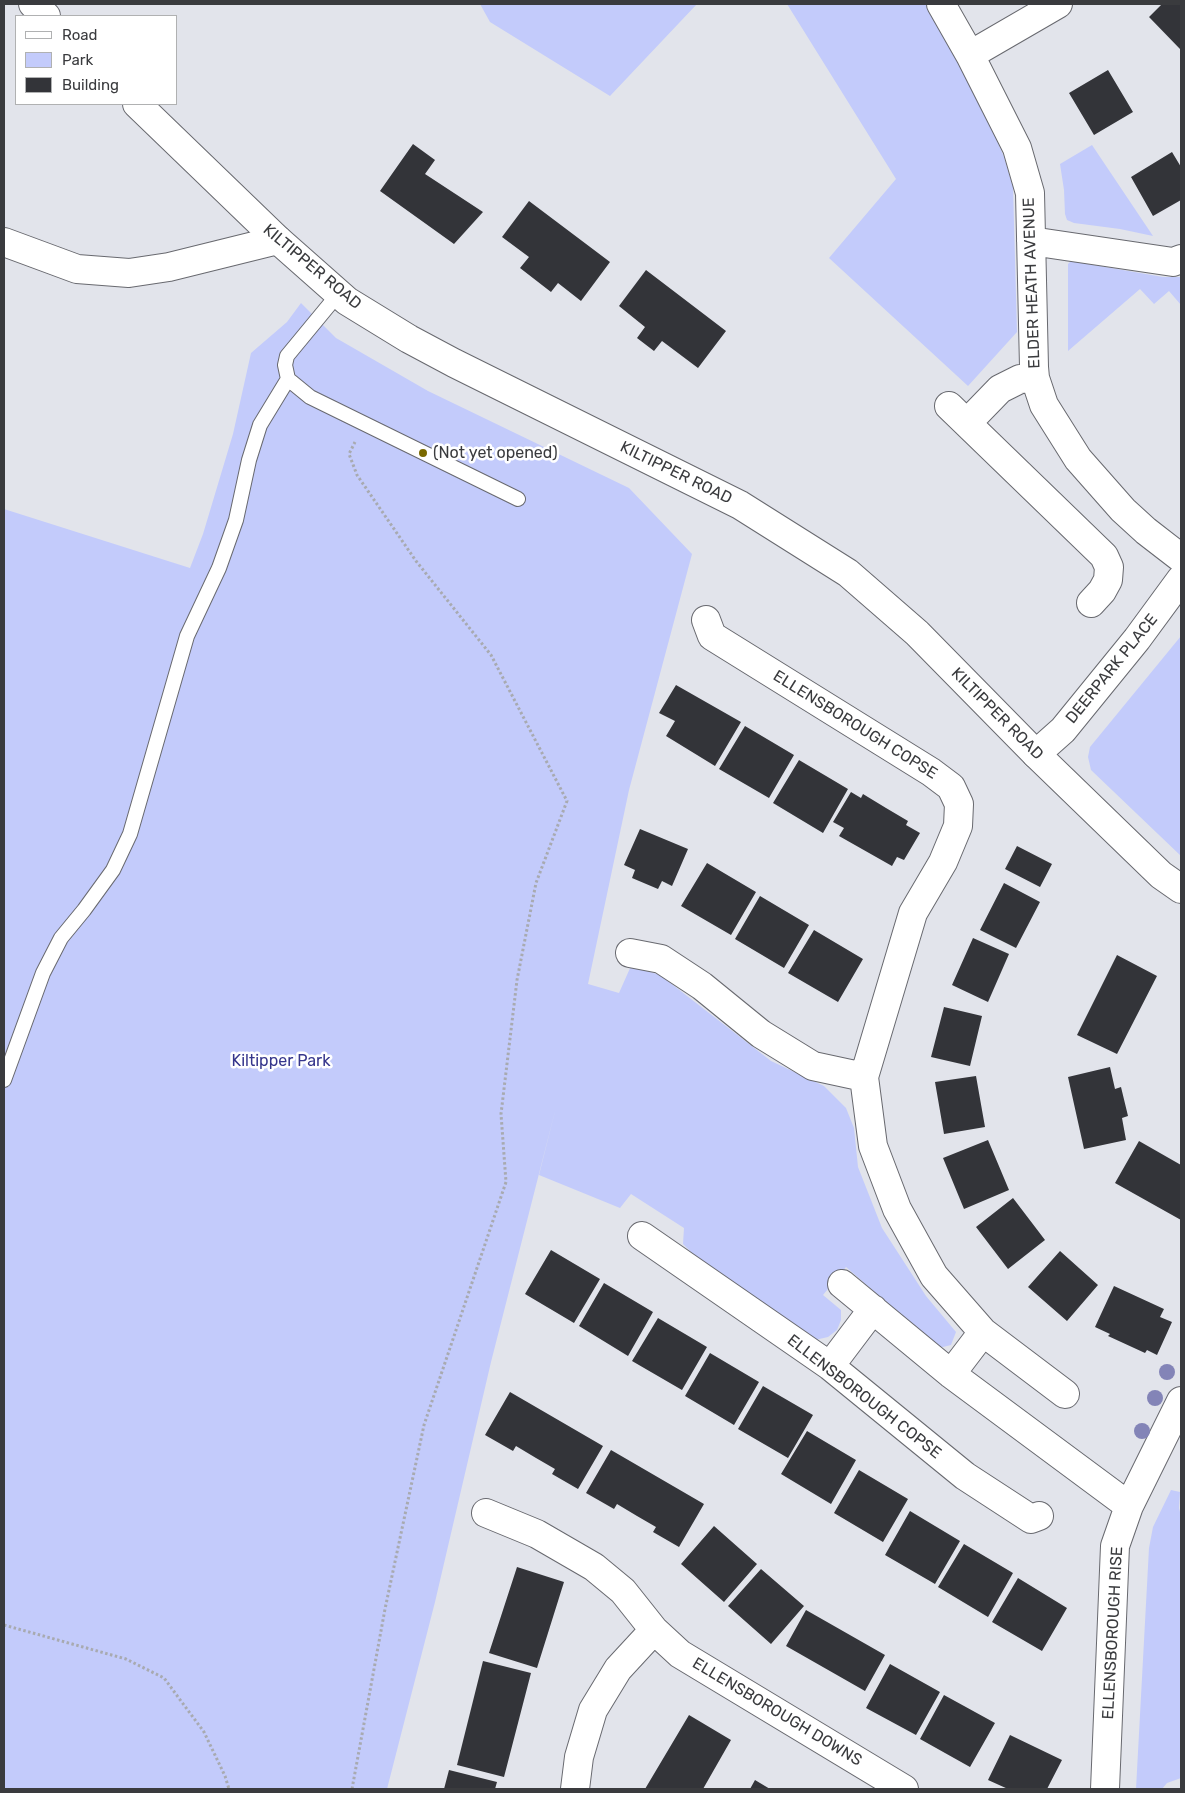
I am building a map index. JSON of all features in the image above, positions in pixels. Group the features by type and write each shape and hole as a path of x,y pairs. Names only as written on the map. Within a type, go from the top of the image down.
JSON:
{"street":[{"path":"33,4 45,15"},
{"name":"ELDER HEATH AVENUE","path":"941,4 970,55 1017,148 1030,193 1034,367 1035,378 1044,405 1078,458 1123,510 1146,531 1181,558"},
{"path":"970,55 1058,4"},
{"name":"KILTIPPER ROAD","path":"138,105 278,240 348,301 409,339 454,363 740,505 848,573 916,633 1036,754 1161,875 1181,889"},
{"path":"4,242 77,269 129,273 169,267 278,240"},
{"path":"1031,241 1173,262 1181,259"},
{"path":"1035,378 1020,379 958,414 1104,556 1109,567 1108,580 1102,591 1091,602"},
{"name":"DEERPARK PLACE","path":"1036,754 1062,730 1137,639 1181,579"},
{"name":"ELLENSBOROUGH COPSE","path":"706,620 712,636 932,772 951,787 959,804 958,826 943,862 913,912 864,1078 873,1146 897,1209 934,1276 983,1332 1066,1394"},
{"path":"630,953 661,959 702,986 761,1034 813,1066 864,1078"},
{"name":"ELLENSBOROUGH COPSE","path":"642,1236 830,1366 965,1476 1031,1519 1039,1516"},
{"path":"842,1284 951,1374 1129,1506"},
{"path":"830,1366 873,1310"},
{"path":"951,1374 983,1332"},
{"name":"ELLENSBOROUGH RISE","path":"1106,1789 1115,1546 1129,1506 1181,1401"},
{"name":"ELLENSBOROUGH DOWNS","path":"486,1512 537,1534 594,1567 623,1591 654,1630 680,1654 904,1789"},
{"path":"574,1789 579,1757 593,1710 618,1669 654,1630"}],"lane":[{"path":"340,293 287,356 285,365 288,379 310,397 518,500"},
{"path":"4,1080 43,973 56,947 113,870 130,834 187,636 219,568 236,520 249,460 260,425 288,379"}],"path":[{"path":"352,1789 385,1609 424,1425 506,1182 501,1114 517,980 536,883 567,801 491,656 416,561 357,475 348,454 363,423"},
{"path":"4,1625 126,1658 164,1678 204,1732 225,1776 229,1789"}],"green space":[{"path":"480,4 697,4 610,96 490,22"},
{"path":"787,4 928,4 981,102 1004,157 1013,187 1017,332 968,386 829,258 896,179"},
{"path":"1092,145 1153,236 1120,229 1074,223 1067,220 1060,164"},
{"path":"1071,261 1163,277 1181,277 1181,305 1169,291 1154,304 1140,289 1068,351 1068,264"},
{"name":"Kiltipper Park","path":"301,303 336,338 428,391 629,488 692,554 629,790 588,984 619,993 631,966 660,975 771,1061 824,1086 846,1108 854,1128 858,1167 882,1228 926,1296 956,1332 951,1345 939,1348 846,1267 823,1295 841,1310 841,1320 837,1330 828,1337 815,1340 697,1258 683,1244 684,1228 631,1194 620,1208 539,1175 556,1107 491,1362 435,1602 387,1789 4,1789 4,509 190,568 203,534 233,434 251,353 287,322"},
{"path":"1181,636 1181,856 1091,770 1088,757 1090,747"},
{"path":"1171,1490 1180,1492 1179,1508 1181,1516 1181,1778 1167,1783 1162,1789 1136,1789 1149,1548 1153,1527"}],"building":[{"path":"1162,4 1181,4 1180,49 1149,17"},
{"path":"1108,70 1133,112 1094,135 1069,93"},
{"path":"413,144 435,160 425,174 483,212 454,244 380,191"},
{"path":"1172,152 1181,167 1181,200 1153,216 1131,177"},
{"path":"529,201 610,262 581,301 558,283 551,292 520,268 529,257 502,237"},
{"path":"646,270 726,331 698,368 662,341 654,351 637,338 645,327 619,306"},
{"path":"676,685 741,722 715,766 666,736 675,721 659,713"},
{"path":"745,726 794,755 769,798 719,769"},
{"path":"799,760 848,789 823,833 773,803"},
{"path":"851,792 861,798 863,794 908,821 906,825 920,833 904,860 897,857 892,866 839,836 844,828 833,822"},
{"path":"640,829 688,849 672,886 662,881 658,889 632,878 635,870 624,865"},
{"path":"1017,846 1052,864 1040,887 1005,869"},
{"path":"707,863 756,892 731,935 681,906"},
{"path":"1004,883 1040,902 1016,948 980,930"},
{"path":"760,896 809,925 784,968 735,939"},
{"path":"814,930 863,959 838,1002 788,973"},
{"path":"973,938 1009,954 988,1002 952,985"},
{"path":"1117,955 1157,976 1117,1054 1077,1035"},
{"path":"944,1007 982,1016 970,1066 931,1057"},
{"path":"1110,1067 1115,1089 1121,1087 1128,1116 1122,1118 1126,1140 1084,1149 1068,1077"},
{"path":"976,1076 985,1127 944,1134 935,1082"},
{"path":"988,1140 1009,1190 964,1209 943,1158"},
{"path":"1139,1141 1181,1165 1181,1220 1115,1183"},
{"path":"1013,1198 1045,1240 1008,1269 976,1227"},
{"path":"551,1250 600,1279 574,1323 525,1294"},
{"path":"1060,1251 1098,1285 1067,1321 1028,1287"},
{"path":"604,1283 653,1312 628,1356 579,1326"},
{"path":"1114,1286 1164,1309 1160,1317 1172,1322 1157,1355 1147,1350 1145,1353 1108,1336 1110,1334 1095,1327"},
{"path":"658,1318 707,1347 682,1390 632,1361"},
{"path":"710,1353 759,1382 734,1425 685,1396"},
{"path":"763,1386 813,1415 788,1458 738,1429"},
{"path":"510,1392 603,1446 578,1489 552,1474 555,1469 516,1446 513,1451 485,1435"},
{"path":"807,1431 856,1460 831,1504 781,1474"},
{"path":"611,1450 704,1504 679,1547 653,1532 656,1527 617,1504 614,1509 586,1493"},
{"path":"859,1470 908,1499 883,1542 834,1513"},
{"path":"910,1511 960,1541 935,1584 885,1555"},
{"path":"714,1526 757,1564 724,1602 681,1564"},
{"path":"964,1544 1013,1573 988,1617 938,1587"},
{"path":"517,1567 564,1582 537,1668 489,1653"},
{"path":"761,1569 804,1606 771,1644 728,1606"},
{"path":"1018,1578 1067,1608 1042,1651 992,1622"},
{"path":"806,1610 885,1655 865,1691 786,1646"},
{"path":"483,1661 531,1673 504,1777 457,1765"},
{"path":"890,1664 940,1692 916,1735 866,1708"},
{"path":"944,1695 995,1723 970,1767 920,1739"},
{"path":"689,1715 731,1740 703,1789 645,1789"},
{"path":"1010,1735 1062,1760 1047,1789 1008,1789 988,1780"},
{"path":"449,1770 497,1782 495,1789 444,1789"},
{"path":"755,1780 770,1789 750,1789"}],"place":[{"name":"(Not yet opened)","path":"423,453"}]}
